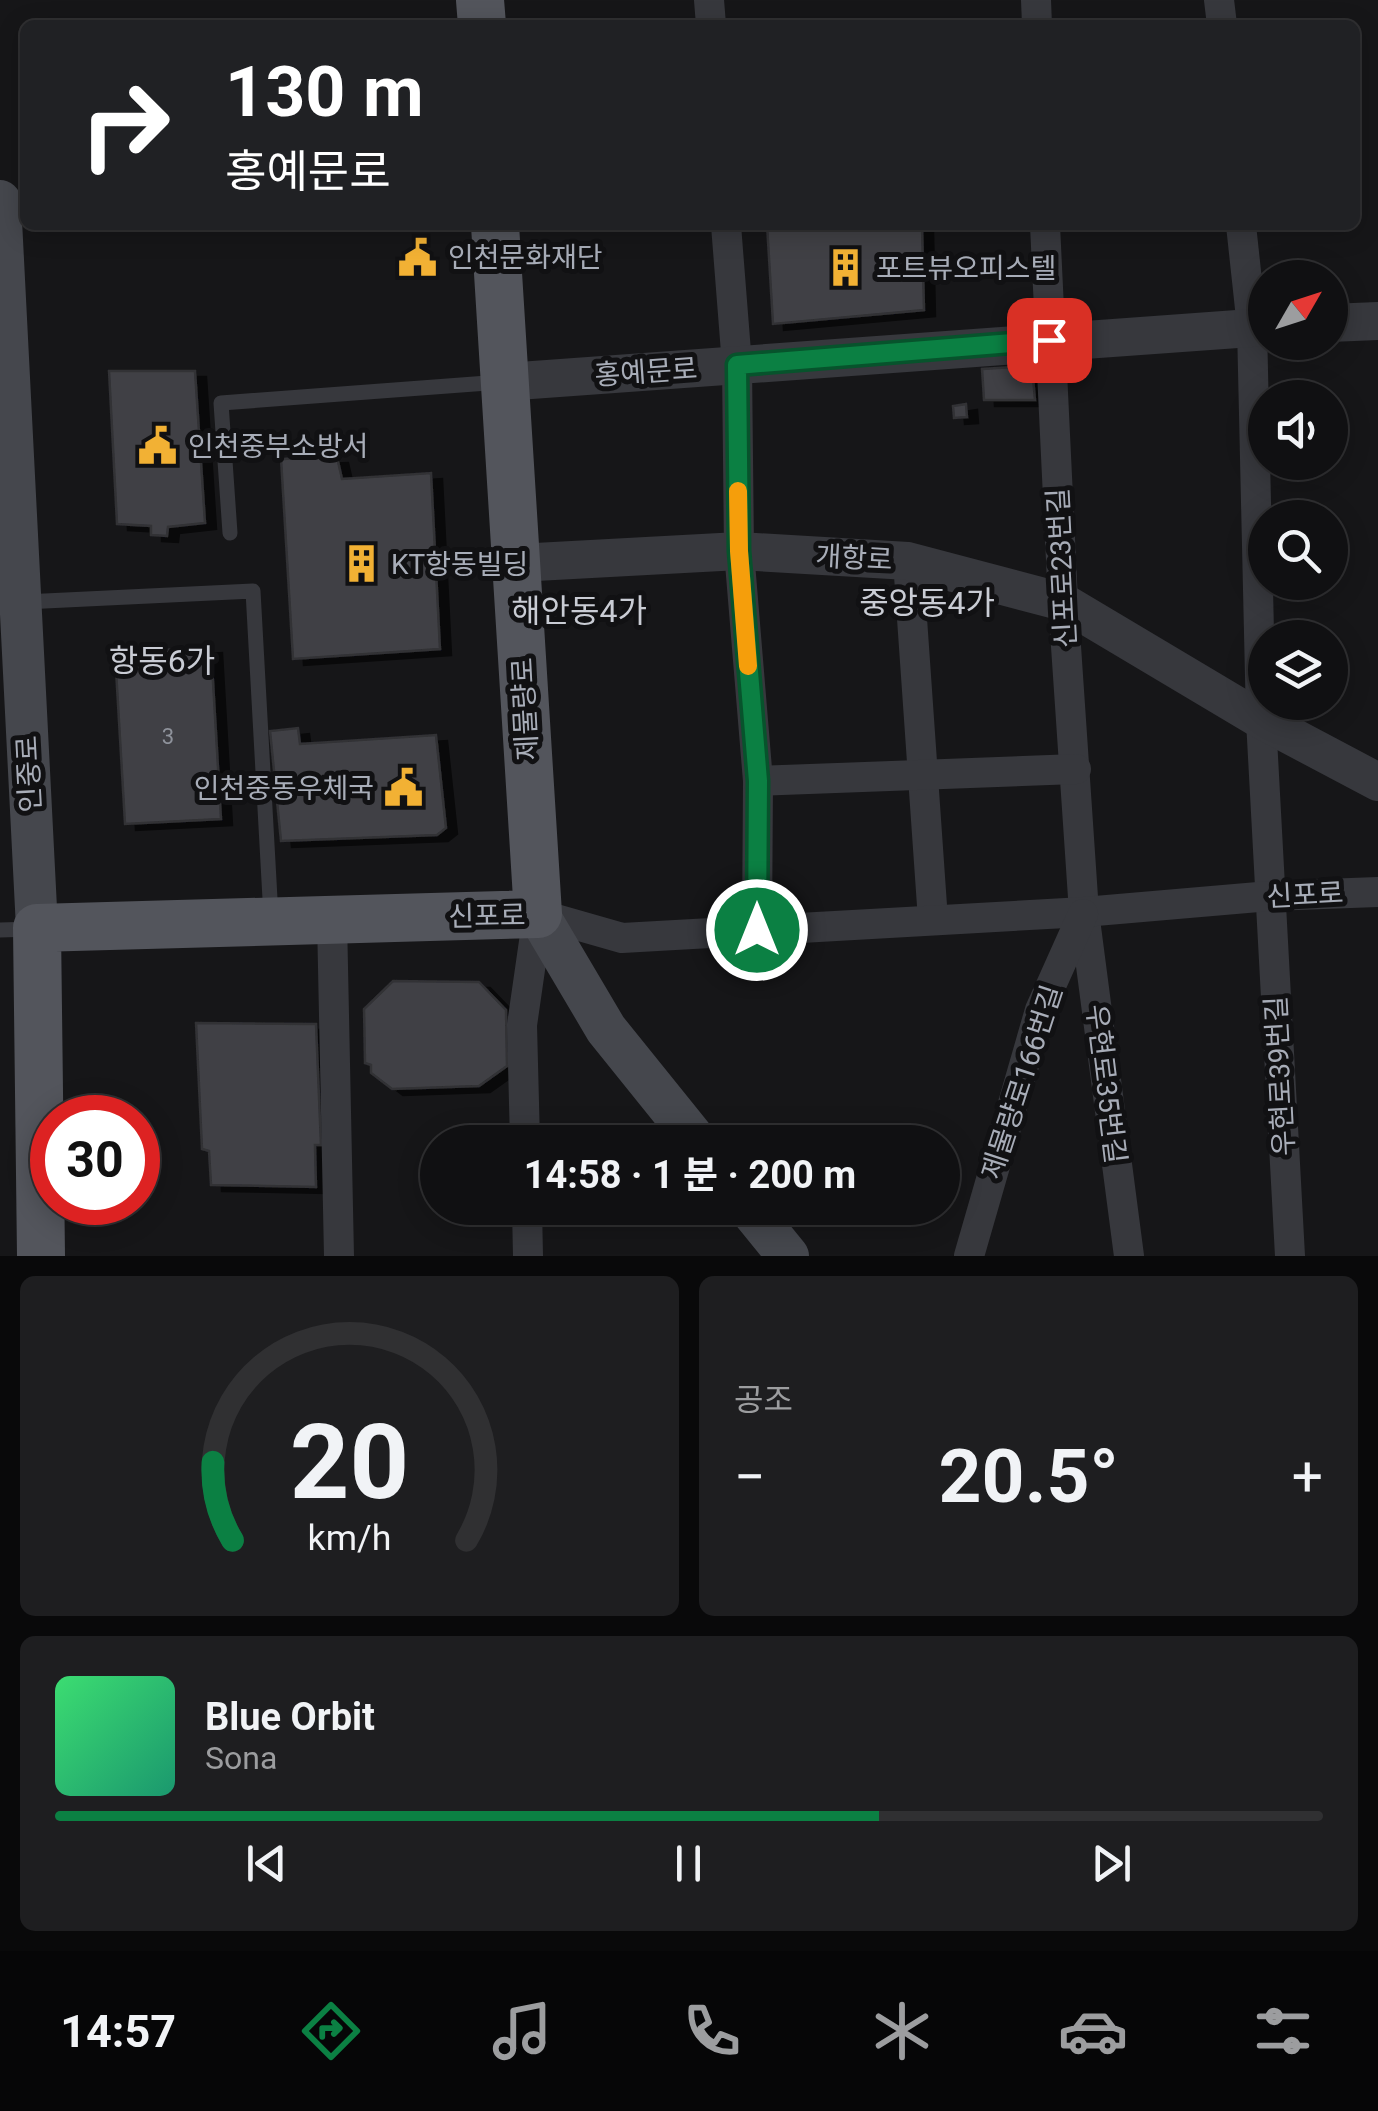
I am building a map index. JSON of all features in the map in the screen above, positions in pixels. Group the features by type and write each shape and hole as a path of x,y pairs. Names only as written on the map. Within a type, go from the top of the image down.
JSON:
{"main road":[{"name":"인중로","path":"0,201 18,929 41,1256"},
{"name":"제물량로","path":"495,230 538,914 606,1029 683,1125"},
{"name":"신포로","path":"18,929 538,914"},
{"path":"763,1225 788,1256"}],"street":[{"path":"726,230 737,365 739,551 758,781 757,930"},
{"name":"신포로23번길","path":"1045,230 1063,602 1084,912"},
{"name":"우현로39번길","path":"1243,230 1248,263"},
{"path":"1348,322 1378,321"},
{"name":"홍예문로","path":"505,382 1248,328"},
{"name":"우현로39번길","path":"1258,360 1260,620"},
{"name":"개항로","path":"516,563 739,551 908,561 1063,602 1248,712"},
{"path":"908,561 933,920"},
{"name":"우현로39번길","path":"1261,720 1290,1256"},
{"name":"개항로","path":"1261,720 1378,782"},
{"path":"758,781 1076,769"},
{"name":"신포로","path":"538,914 622,938 1378,892"},
{"name":"제물량로166번길","path":"969,1256 1040,1010 1084,912"},
{"name":"우현로35번길","path":"1084,912 1129,1256"},
{"path":"525,1125 522,1025 538,914"},
{"path":"332,919 340,1256"},
{"path":"527,1225 528,1256"}],"lane":[{"path":"230,533 221,402 505,382"},
{"path":"12,603 253,590 271,921"}],"building":[{"name":"포트뷰오피스텔","path":"767,230 922,230 924,310 773,324"},
{"path":"1032,366 1035,400 984,400 982,369"},
{"path":"109,371 195,371 205,523 168,527 167,536 151,535 151,526 117,524"},
{"path":"966,404 967,417 954,418 953,406"},
{"name":"KT항동빌딩","path":"337,457 342,479 431,473 440,649 293,659 281,459"},
{"path":"211,647 221,819 125,824 115,653"},
{"path":"298,728 300,744 436,735 446,828 437,835 281,841 270,731"},
{"path":"393,981 479,982 506,1010 507,1066 479,1086 392,1089 371,1073 371,1065 365,1063 364,1009"},
{"path":"196,1023 316,1024 321,1145 315,1145 316,1187 211,1185 209,1151 202,1149"}],"slow traffic":[{"path":"738,491 748,666"}],"place":[{"name":"인천문화재단","path":"418,257"},
{"name":"포트뷰오피스텔","path":"846,268"},
{"name":"인천중부소방서","path":"158,446"},
{"name":"KT항동빌딩","path":"361,564"},
{"name":"인천중동우체국","path":"404,788"}],"district":[{"name":"중앙동4가","path":"927,603"},
{"name":"해안동4가","path":"579,611"},
{"name":"항동6가","path":"162,661"}],"route":[{"path":"757,930 758,781 739,551 737,365 1049,340"}]}
